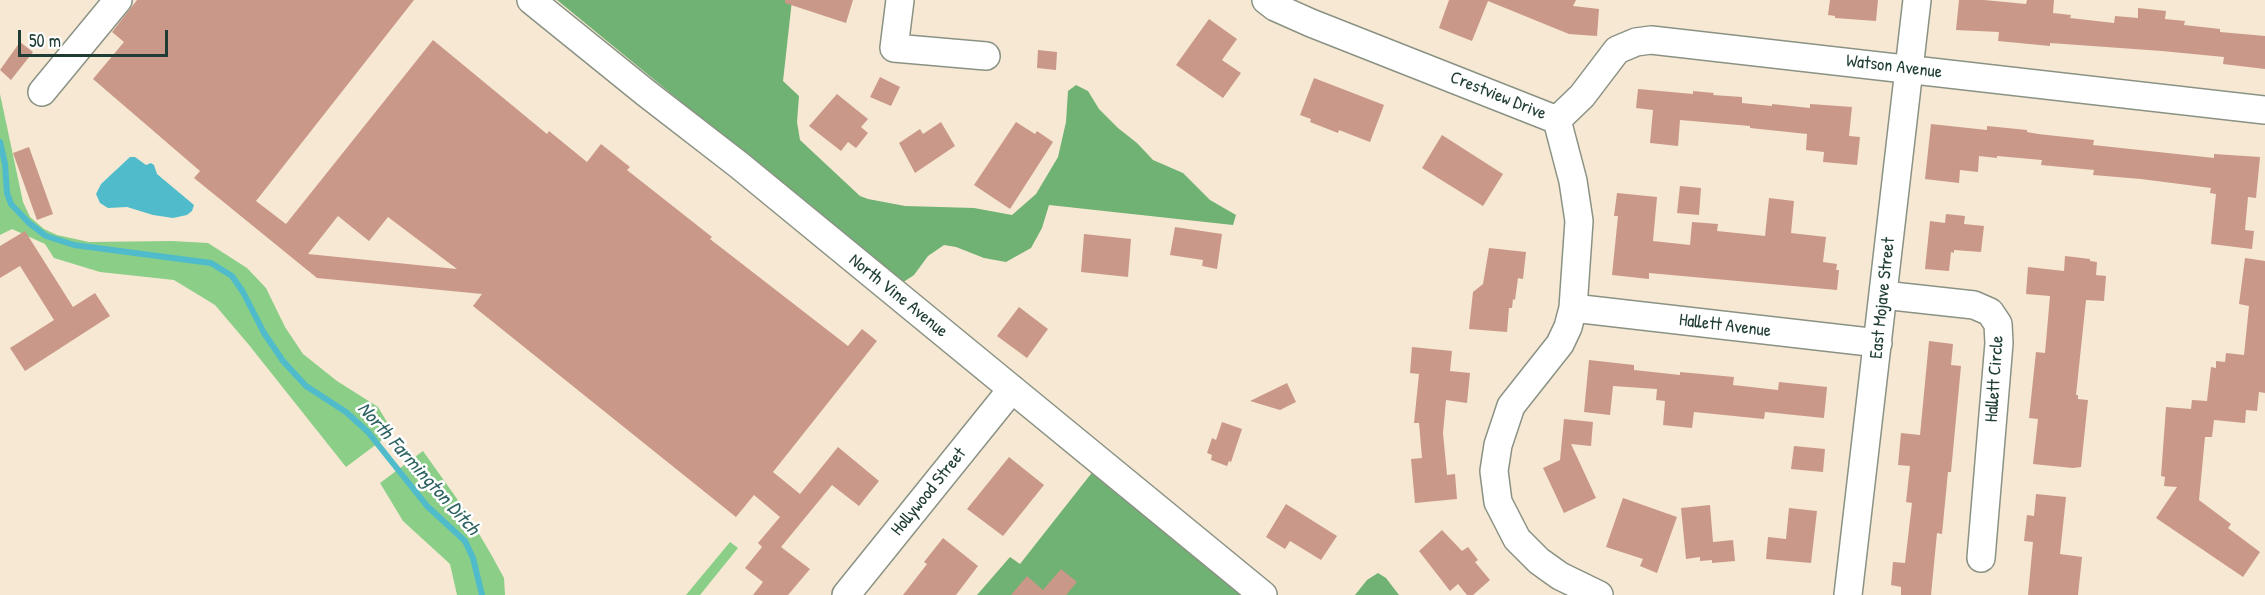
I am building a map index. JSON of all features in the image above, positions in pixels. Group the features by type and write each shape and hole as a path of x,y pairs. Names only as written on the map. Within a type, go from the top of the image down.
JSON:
{"street":[{"path":"42,92 118,0"},
{"name":"North Vine Avenue","path":"531,0 739,165 1263,595"},
{"path":"900,0 894,48 986,56"},
{"name":"Crestview Drive","path":"1266,0 1275,7 1311,23 1557,120 1573,181 1579,221 1573,308 1560,345 1511,406 1498,445 1494,471 1498,502 1517,539 1539,561 1560,576 1599,595"},
{"name":"East Mojave Street","path":"1848,595 1917,0"},
{"name":"Watson Avenue","path":"1557,120 1582,96 1617,50 1636,42 1651,40 2265,110"},
{"name":"Hallett Circle","path":"1883,295 1974,305 1990,312 1998,324 1999,343 1981,558"},
{"name":"Hallett Avenue","path":"1573,308 1878,343"},
{"name":"Hollywood Street","path":"846,595 1012,389"}],"green space":[{"path":"557,0 792,0 783,81 799,96 797,122 800,140 860,196 868,199 905,206 974,208 1012,215 1036,194 1058,157 1066,122 1068,91 1076,85 1088,91 1099,109 1153,160 1183,173 1210,200 1236,215 1233,225 1049,205 1042,228 1031,248 1006,262 984,258 956,247 944,245 928,256 914,275 902,283"},
{"path":"0,94 23,202 30,217 44,229 57,235 89,242 208,243 247,268 266,288 285,327 303,354 337,381 378,407 393,432 346,467 215,305 174,280 100,272 54,258 45,244 12,229 0,235"},
{"path":"423,451 465,510 492,556 504,578 505,595 457,595 450,564 403,521 380,483"},
{"path":"1094,470 1245,595 977,595 1010,557 1020,564"},
{"path":"730,542 738,548 700,595 686,595"},
{"path":"1378,573 1386,578 1399,595 1355,595 1367,580"}],"water":[{"path":"130,157 135,157 146,165 151,163 154,165 157,174 194,205 192,211 187,215 173,218 127,207 108,208 100,203 96,194 101,184"}],"building":[{"path":"137,0 414,0 256,201 286,224 433,40 547,134 549,131 587,162 601,144 630,167 627,170 712,237 710,239 848,346 862,329 877,341 773,472 800,494 838,447 879,481 859,506 832,485 781,547 810,569 788,595 753,595 763,582 745,568 762,547 758,543 780,517 754,495 736,517 473,306 482,294 317,278 194,178 200,171 93,79 124,42 112,32","holes":["338,216 369,241 388,217 457,269 308,254"]},
{"path":"785,0 853,0 846,23 785,3"},
{"path":"1449,0 1576,0 1573,6 1599,9 1597,36 1569,34 1488,1 1472,41 1439,28"},
{"path":"1830,0 1878,0 1876,21 1835,18 1835,16 1828,15"},
{"path":"1959,0 2026,4 2027,0 2054,0 2053,13 2071,15 2070,18 2114,23 2115,16 2138,18 2138,8 2166,11 2165,19 2185,21 2184,25 2220,29 2220,32 2265,36 2265,69 2223,64 2224,57 1998,41 1999,32 1956,30"},
{"path":"1209,19 1237,39 1222,60 1241,73 1223,98 1176,65"},
{"path":"20,42 33,52 11,80 0,70"},
{"path":"1038,50 1057,52 1056,70 1037,68"},
{"path":"880,77 900,87 891,106 870,97"},
{"path":"1314,78 1384,105 1370,142 1339,130 1338,133 1310,122 1311,119 1300,115"},
{"path":"1638,89 1693,94 1693,91 1714,93 1713,95 1742,97 1742,103 1772,106 1772,104 1810,108 1810,104 1852,107 1849,136 1860,137 1857,165 1823,162 1824,152 1806,150 1807,134 1750,128 1750,126 1680,120 1678,146 1650,143 1653,110 1636,108"},
{"path":"837,94 868,119 861,127 868,133 856,148 848,142 841,151 809,126"},
{"path":"941,122 955,146 915,173 899,143 920,129 923,134"},
{"path":"1016,122 1035,134 1037,131 1053,142 1010,209 974,185"},
{"path":"1931,124 1987,130 1987,126 2027,130 2027,132 2038,134 2094,140 2093,145 2214,158 2214,154 2260,157 2256,198 2248,197 2245,230 2254,231 2252,249 2211,244 2216,194 2210,193 2211,188 2093,175 2094,170 2041,165 2042,160 1997,156 1997,158 1979,156 1978,172 1960,170 1959,183 1925,179"},
{"path":"1442,135 1503,174 1483,206 1422,168"},
{"path":"29,147 53,214 37,220 13,153"},
{"path":"1680,186 1701,188 1699,215 1677,213"},
{"path":"1617,193 1657,197 1653,241 1690,245 1692,222 1718,224 1717,231 1765,236 1769,198 1794,201 1791,233 1826,237 1823,262 1837,264 1836,270 1839,270 1837,290 1649,273 1649,279 1612,275 1618,216 1614,216"},
{"path":"1946,214 1965,216 1964,224 1984,226 1981,252 1954,250 1954,253 1951,252 1949,271 1925,269 1930,221 1945,223"},
{"path":"1175,227 1222,234 1217,269 1202,266 1203,260 1170,255"},
{"path":"25,231 73,307 95,293 110,316 25,371 10,348 54,320 20,266 0,278 0,246"},
{"path":"1084,234 1131,239 1128,277 1081,272"},
{"path":"1489,248 1526,252 1523,279 1518,278 1515,300 1513,299 1512,308 1509,308 1507,332 1469,329 1473,292 1483,284"},
{"path":"2065,256 2097,262 2096,275 2106,276 2104,301 2086,300 2076,395 2078,399 2088,400 2081,467 2073,468 2033,464 2038,419 2029,418 2036,352 2045,353 2050,296 2026,294 2028,267 2064,271"},
{"path":"2245,258 2265,261 2265,393 2259,392 2257,411 2246,410 2245,423 2214,420 2212,437 2205,437 2199,500 2231,524 2228,528 2260,552 2243,577 2156,518 2177,487 2164,486 2165,477 2161,476 2166,407 2191,409 2192,400 2207,401 2211,367 2216,368 2216,361 2225,362 2226,353 2244,355 2249,306 2239,304"},
{"path":"1019,307 1048,329 1027,358 997,336"},
{"path":"1929,341 1953,344 1951,365 1961,366 1951,472 1948,472 1942,534 1937,533 1931,595 1901,595 1901,587 1891,585 1893,562 1905,563 1912,503 1906,502 1910,466 1898,465 1901,433 1920,435"},
{"path":"1412,347 1452,351 1450,371 1470,373 1467,403 1446,400 1443,433 1447,475 1455,474 1457,499 1415,503 1411,459 1422,458 1419,423 1414,423 1419,374 1410,373"},
{"path":"1589,360 1634,365 1634,370 1734,377 1733,385 1778,390 1779,382 1827,387 1824,418 1765,412 1764,419 1694,412 1692,428 1663,425 1665,401 1656,400 1657,389 1613,386 1610,415 1584,412"},
{"path":"1287,383 1296,402 1280,410 1250,401"},
{"path":"1564,419 1593,422 1591,446 1571,444 1596,498 1564,513 1543,468 1560,460"},
{"path":"1222,422 1242,429 1231,462 1229,461 1227,466 1211,460 1212,455 1207,453 1212,438 1216,440"},
{"path":"1794,446 1825,449 1823,472 1791,469"},
{"path":"1009,457 1044,485 1003,536 967,509"},
{"path":"2036,494 2066,497 2060,554 2082,557 2078,595 2028,595 2033,542 2024,541 2027,515 2034,516"},
{"path":"1623,498 1677,517 1657,573 1640,566 1643,559 1606,547"},
{"path":"1286,504 1337,536 1321,560 1290,541 1285,549 1266,537"},
{"path":"1710,505 1713,542 1733,540 1735,561 1712,563 1712,560 1700,561 1700,557 1686,559 1681,508"},
{"path":"1789,508 1817,511 1811,563 1766,559 1768,537 1786,539"},
{"path":"1442,530 1462,551 1468,547 1478,560 1475,562 1490,580 1473,595 1467,595 1458,584 1450,591 1419,551"},
{"path":"943,538 978,566 956,595 903,595 927,564 924,562"},
{"path":"1061,569 1077,582 1066,595 1011,595 1027,576 1043,590"}],"waterway":[{"name":"North Farmington Ditch","path":"0,142 5,164 7,193 11,204 29,223 46,236 74,245 211,263 232,276 264,333 283,361 306,386 346,412 368,432 427,506 465,541 473,558 482,595"}]}
